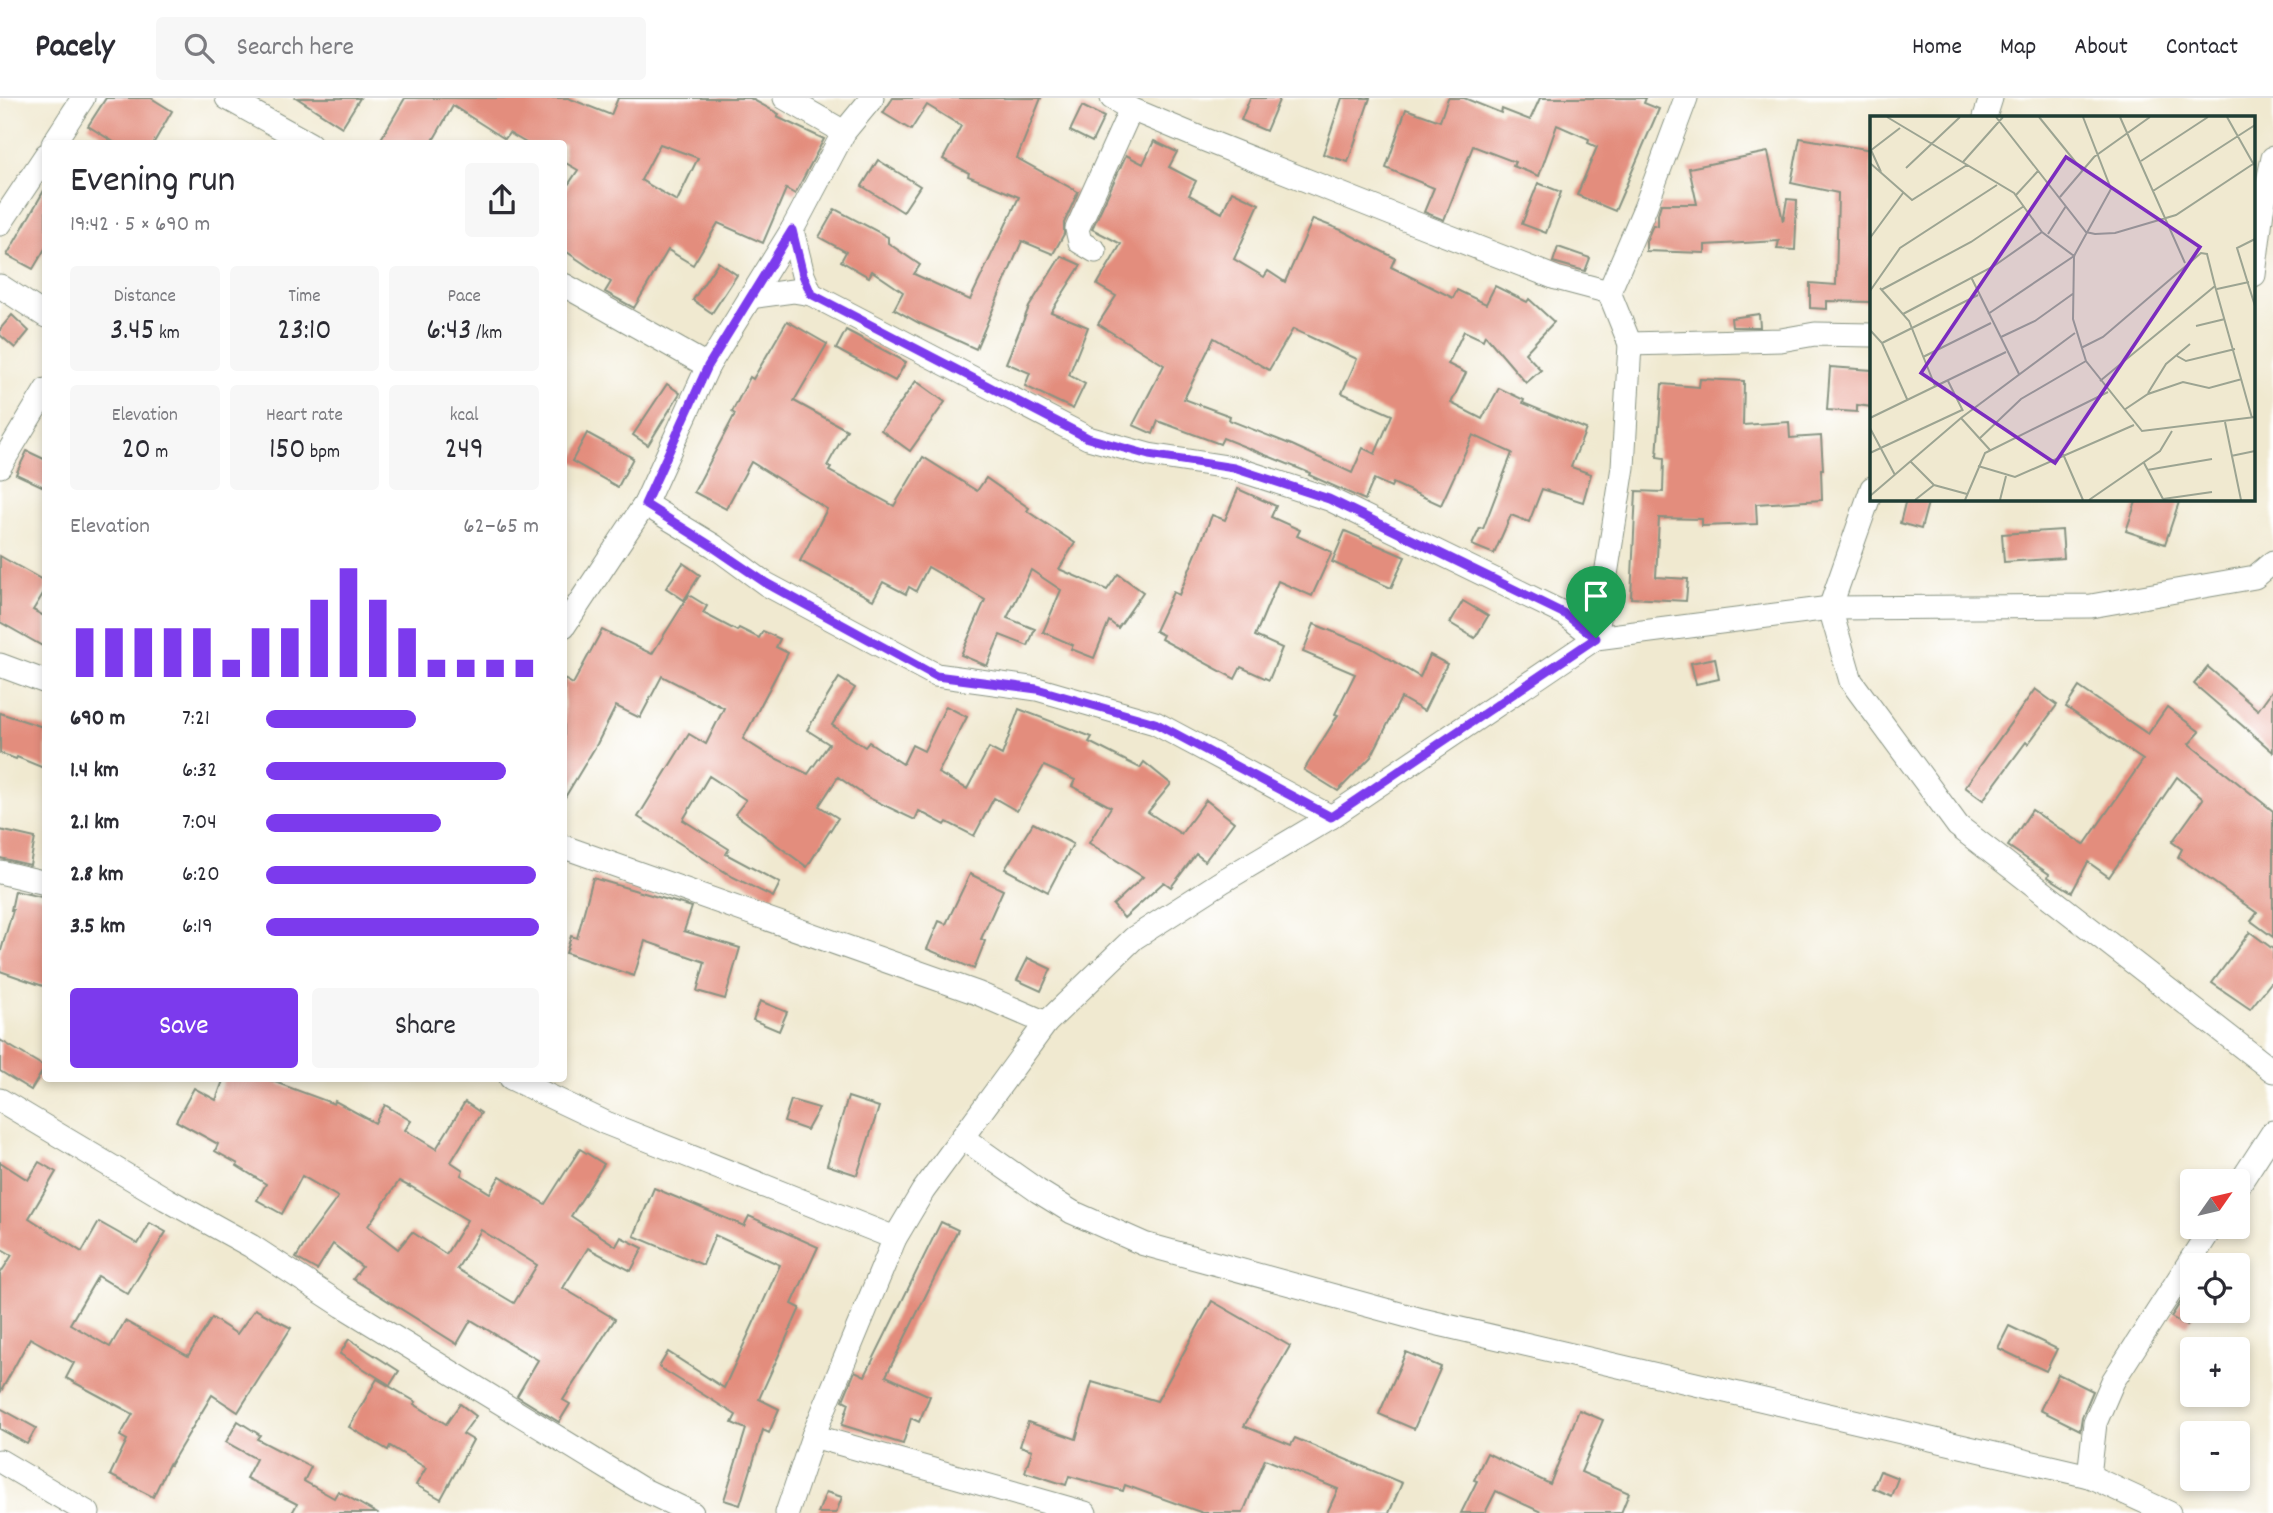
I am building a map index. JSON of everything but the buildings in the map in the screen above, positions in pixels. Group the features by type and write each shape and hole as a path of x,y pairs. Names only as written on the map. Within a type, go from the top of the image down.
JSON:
{"street":[{"path":"56,140 83,98"},
{"path":"227,98 303,140"},
{"path":"785,98 844,132"},
{"path":"567,616 645,504 708,366 792,230 844,132 872,98"},
{"path":"1596,638 1623,467 1630,344 1609,292 1645,208 1686,98"},
{"path":"1985,116 1991,98"},
{"path":"1095,251 1080,242 1077,229 1122,103 1556,278 1609,292"},
{"path":"2256,259 2262,210 2273,158"},
{"path":"0,225 42,161"},
{"path":"792,230 803,275 811,294"},
{"path":"0,286 42,313"},
{"path":"567,287 708,366"},
{"path":"750,297 793,291 811,294 1088,438 1149,455 1234,468 1329,499 1565,614 1596,638"},
{"path":"1630,344 1782,340 1815,334 1870,335"},
{"path":"0,466 42,397"},
{"path":"1870,494 1830,608 1852,681 1958,826 2273,1071"},
{"path":"645,504 766,583 936,676 1037,689 1155,723 1331,817"},
{"path":"787,1513 813,1436 895,1238 923,1191 1046,1023 1134,938 1331,817 1596,638 1830,608 2091,607 2255,577 2273,562"},
{"path":"0,665 42,681"},
{"path":"567,848 978,993 1046,1023"},
{"path":"0,872 42,882"},
{"path":"519,1082 606,1123 895,1238"},
{"path":"0,1100 166,1199 251,1246 343,1306 640,1488 692,1513"},
{"path":"2249,1169 2273,1132"},
{"path":"963,1138 1072,1212 1144,1244 1422,1320 2088,1476 2169,1513"},
{"path":"2088,1476 2095,1423 2113,1381 2204,1239"},
{"path":"813,1436 1085,1513"},
{"path":"0,1461 88,1513"}],"route":[{"path":"792,230 803,275 811,294 1088,438 1149,455 1234,468 1329,499 1565,614 1596,638 1331,817 1155,723 1037,689 936,676 766,583 645,504 708,366 792,230"}]}
